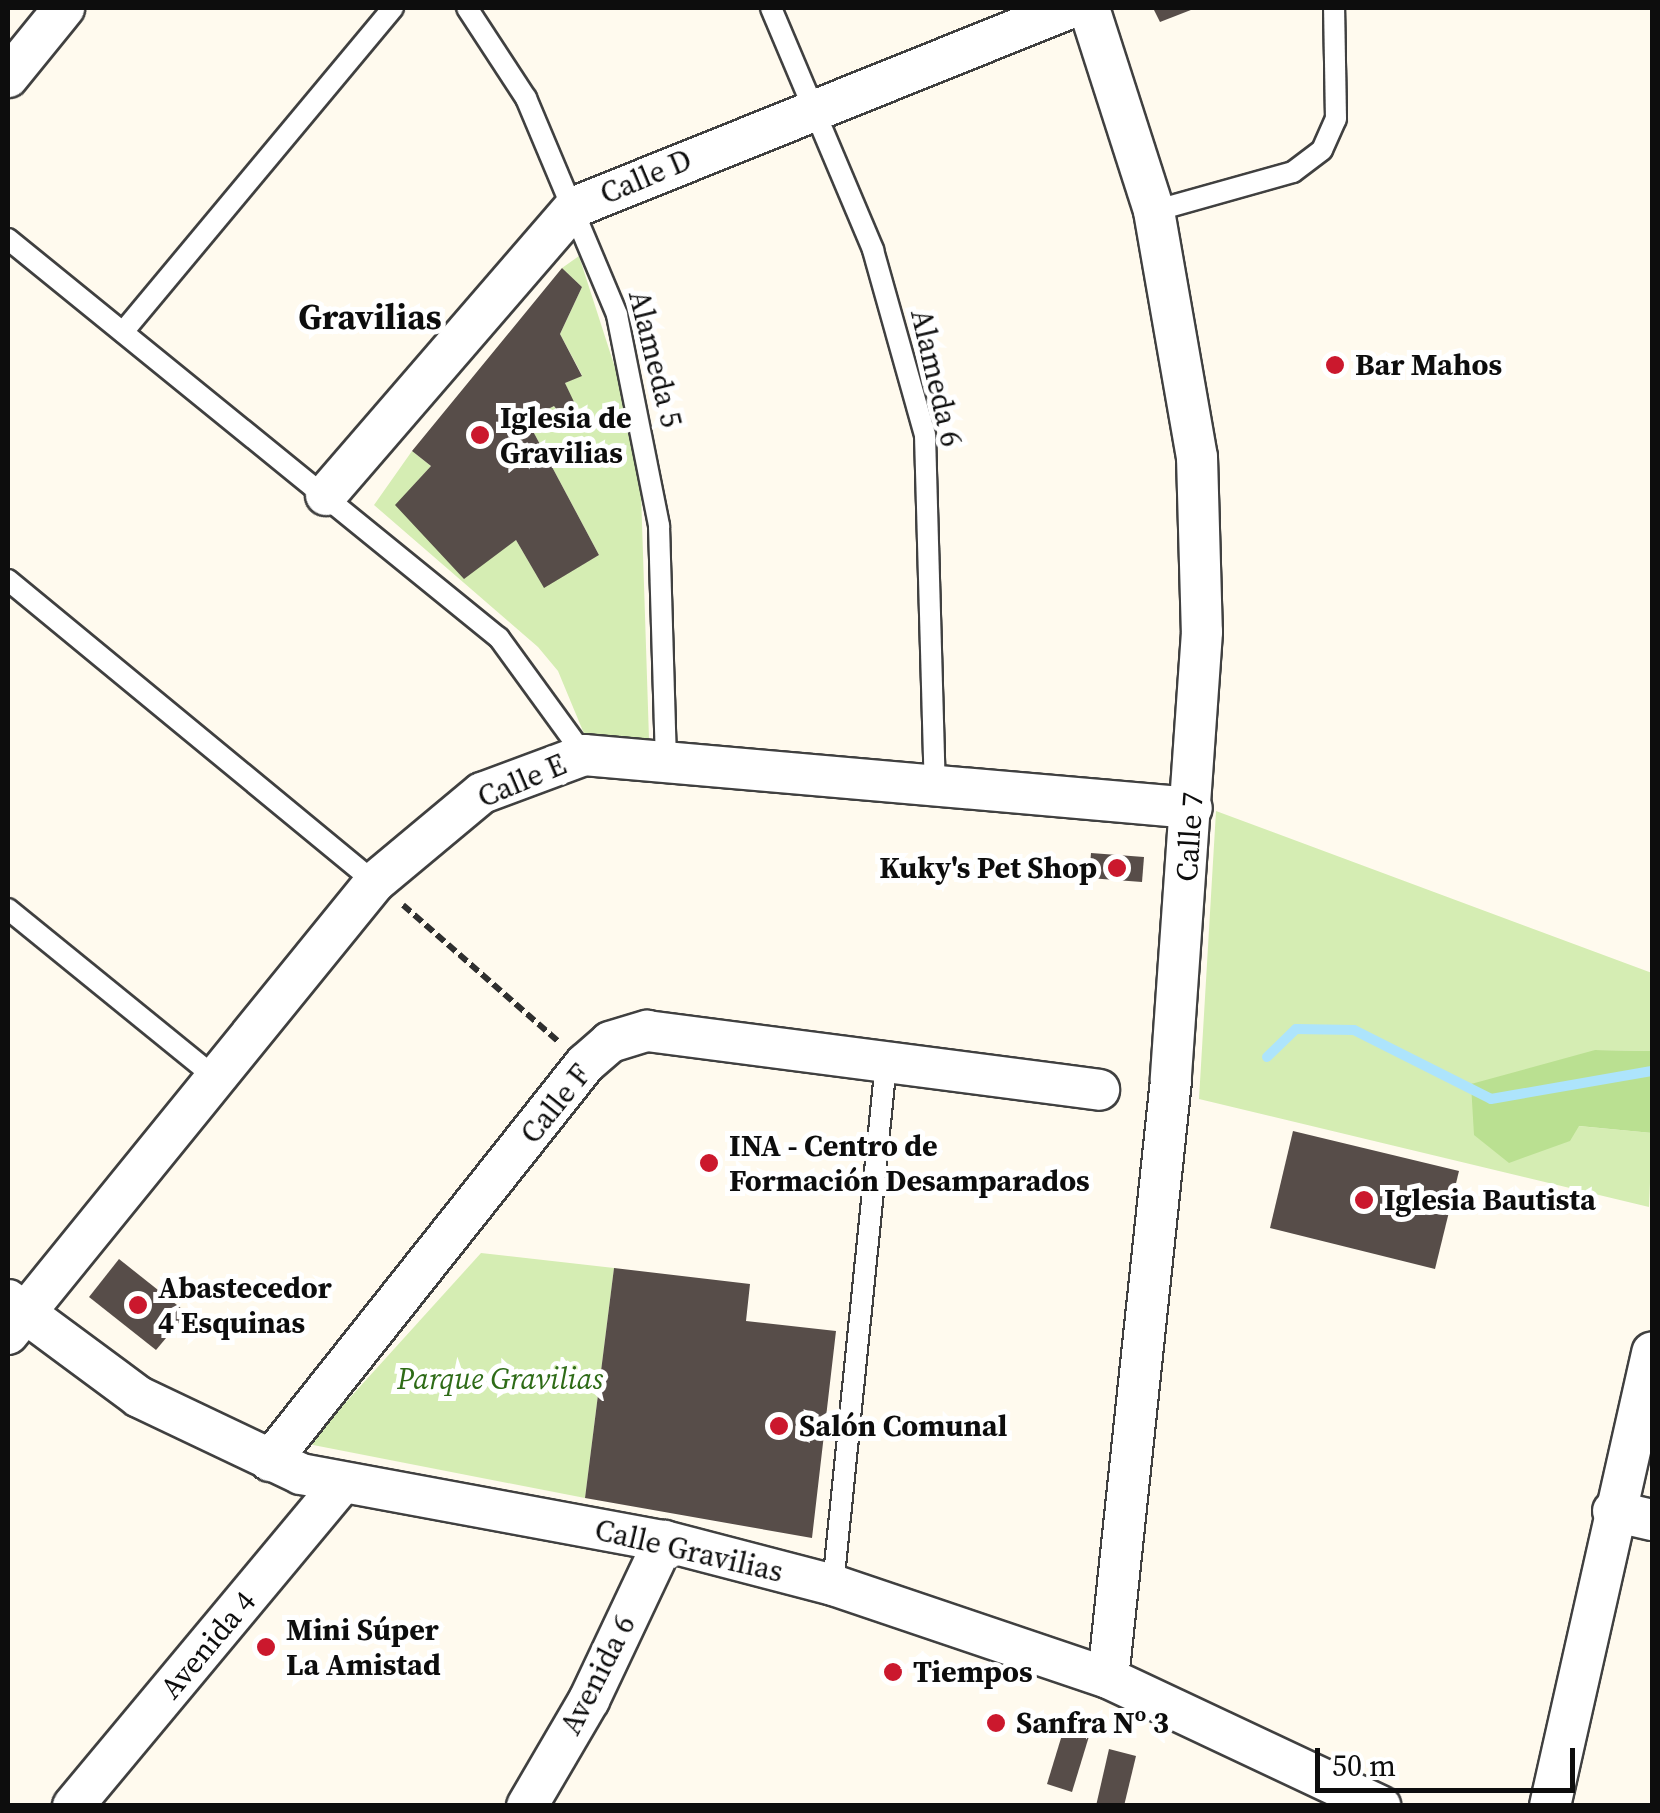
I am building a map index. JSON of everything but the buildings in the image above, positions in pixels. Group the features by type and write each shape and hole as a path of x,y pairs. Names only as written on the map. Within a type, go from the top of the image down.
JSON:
{"street":[{"path":"8,77 64,8"},
{"name":"Calle D","path":"326,494 575,207 816,104 1070,8"},
{"name":"Calle 7","path":"1088,8 1154,210 1197,457 1202,632 1192,808 1108,1678"},
{"name":"Calle E","path":"13,1316 375,882 482,793 584,755 666,758 1192,808"},
{"name":"Calle F","path":"270,1461 585,1064 610,1042 647,1031 1099,1090"},
{"name":"Calle Gravilias","path":"13,1316 139,1397 270,1461 341,1484 664,1541 834,1585 1108,1678 1380,1806"},
{"path":"1550,1806 1613,1511 1652,1352"},
{"name":"Avenida 4","path":"73,1806 341,1484"},
{"path":"1613,1511 1652,1520"},
{"name":"Avenida 6","path":"527,1806 589,1700 664,1541"}],"lane":[{"path":"123,332 393,8"},
{"name":"Alameda 5","path":"467,8 526,98 575,207 617,316 640,408 658,526 666,758"},
{"name":"Alameda 6","path":"771,8 816,104 873,250 925,435 935,784"},
{"path":"1154,210 1294,172 1322,150 1336,119 1334,8"},
{"path":"8,239 499,638 584,755"},
{"path":"8,580 375,882"},
{"path":"8,909 215,1077"},
{"path":"834,1585 886,1063"}],"path":[{"path":"375,882 585,1064"}],"green space":[{"path":"579,256 619,380 641,492 649,739 585,736 558,671 538,647 374,505 412,451 431,466 396,505 516,540 544,587 599,555 527,420 554,406 561,414 574,404 565,383 582,375 560,334 582,287 562,268"},
{"path":"1216,811 1652,973 1652,1051 1595,1050 1578,1126 1652,1133 1649,1207 1199,1099"},
{"path":"1595,1050 1652,1051 1652,1133 1579,1126 1570,1141 1509,1163 1474,1135 1471,1084"},
{"name":"Parque Gravilias","path":"481,1253 614,1268 585,1498 308,1444"}],"waterway":[{"path":"1267,1057 1296,1029 1354,1030 1491,1099 1652,1071"}],"place":[{"name":"Bar Mahos","path":"1335,365"},
{"name":"Iglesia de Gravilias","path":"480,435"},
{"name":"Kuky's Pet Shop","path":"1117,868"},
{"name":"INA - Centro de Formación Desamparados","path":"709,1163"},
{"name":"Iglesia Bautista","path":"1364,1200"},
{"name":"Abastecedor 4 Esquinas","path":"138,1305"},
{"name":"Salón Comunal","path":"779,1426"},
{"name":"Mini Súper La Amistad","path":"266,1647"},
{"name":"Tiempos","path":"893,1672"},
{"name":"Sanfra Nº 3","path":"996,1723"}],"district":[{"name":"Gravilias","path":"370,317"}]}
